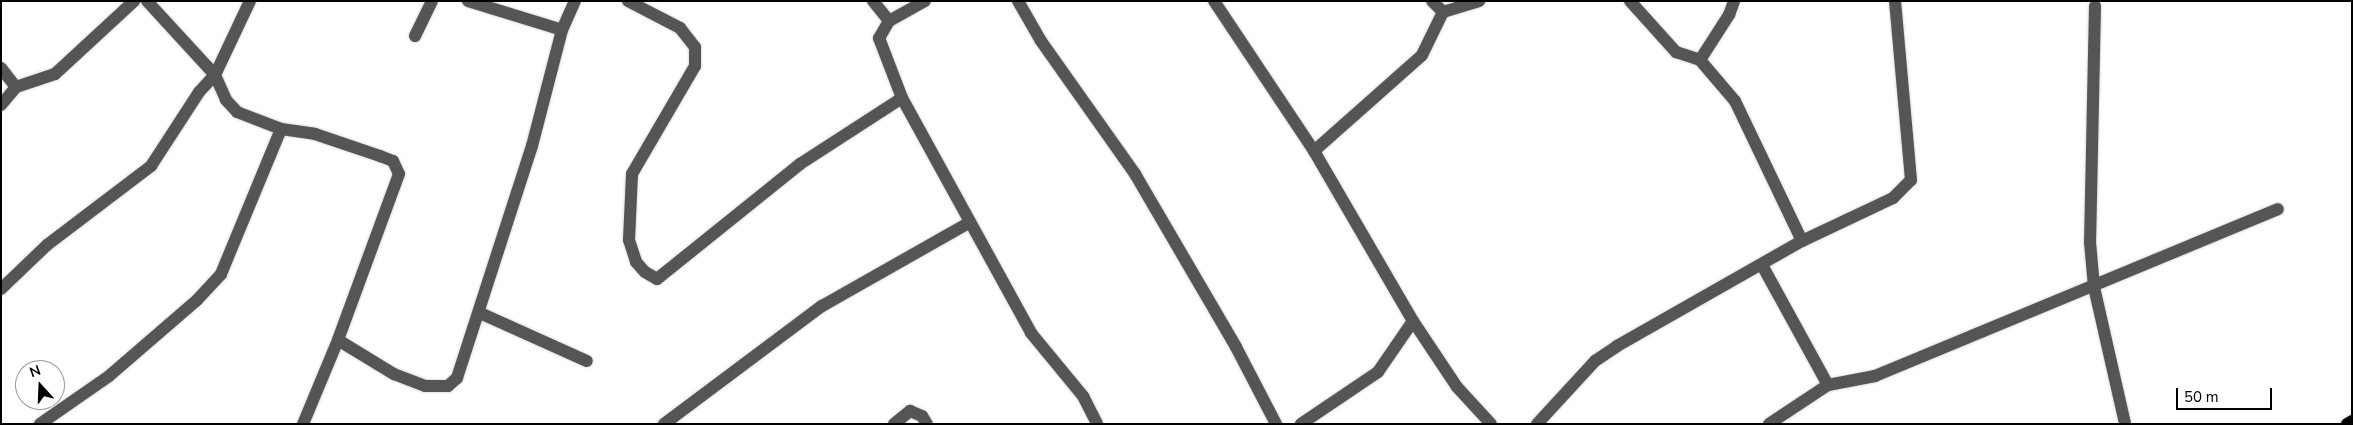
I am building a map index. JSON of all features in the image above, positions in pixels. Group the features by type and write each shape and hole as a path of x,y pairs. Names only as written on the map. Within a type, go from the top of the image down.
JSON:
{"main road":[{"path":"2347,424 2352,421"}],"street":[{"path":"1,105 16,87 56,74 134,1"},
{"path":"146,1 215,75 226,100 237,112 281,129 315,134 380,156 393,161 399,174 338,340 303,424"},
{"path":"1,290 47,245 151,166 199,92 215,75 250,1"},
{"path":"415,36 432,1"},
{"path":"468,1 562,30"},
{"path":"338,340 394,374 425,386 448,386 457,378 480,313 532,146 562,30 575,1"},
{"path":"628,1 680,28 695,47 695,66 632,174 629,240 636,262 645,272 657,279 800,164 902,98"},
{"path":"874,1 889,21"},
{"path":"925,1 889,21 879,38 902,98 1031,333 1083,396 1097,424"},
{"path":"1018,1 1041,41 1135,174 1236,347 1276,424"},
{"path":"1214,1 1314,151 1413,320 1457,387 1491,424"},
{"path":"1432,1 1444,12"},
{"path":"1314,151 1422,55 1444,12 1479,1"},
{"path":"1630,1 1676,52 1700,60 1735,101 1802,241"},
{"path":"1700,60 1729,16 1734,1"},
{"path":"1537,424 1595,361 1617,346 1802,241 1893,198 1911,180 1895,1"},
{"path":"2095,6 2089,215 2094,287 2125,424"},
{"path":"1,68 16,87"},
{"path":"40,424 109,376 197,300 221,274 281,129"},
{"path":"1769,424 1828,385 1875,376 2094,287 2278,209"},
{"path":"664,424 822,306 969,223"},
{"path":"1762,265 1828,385"},
{"path":"480,313 587,361"},
{"path":"1301,424 1378,372 1413,320"},
{"path":"894,424 910,411 922,416 927,424"}]}
